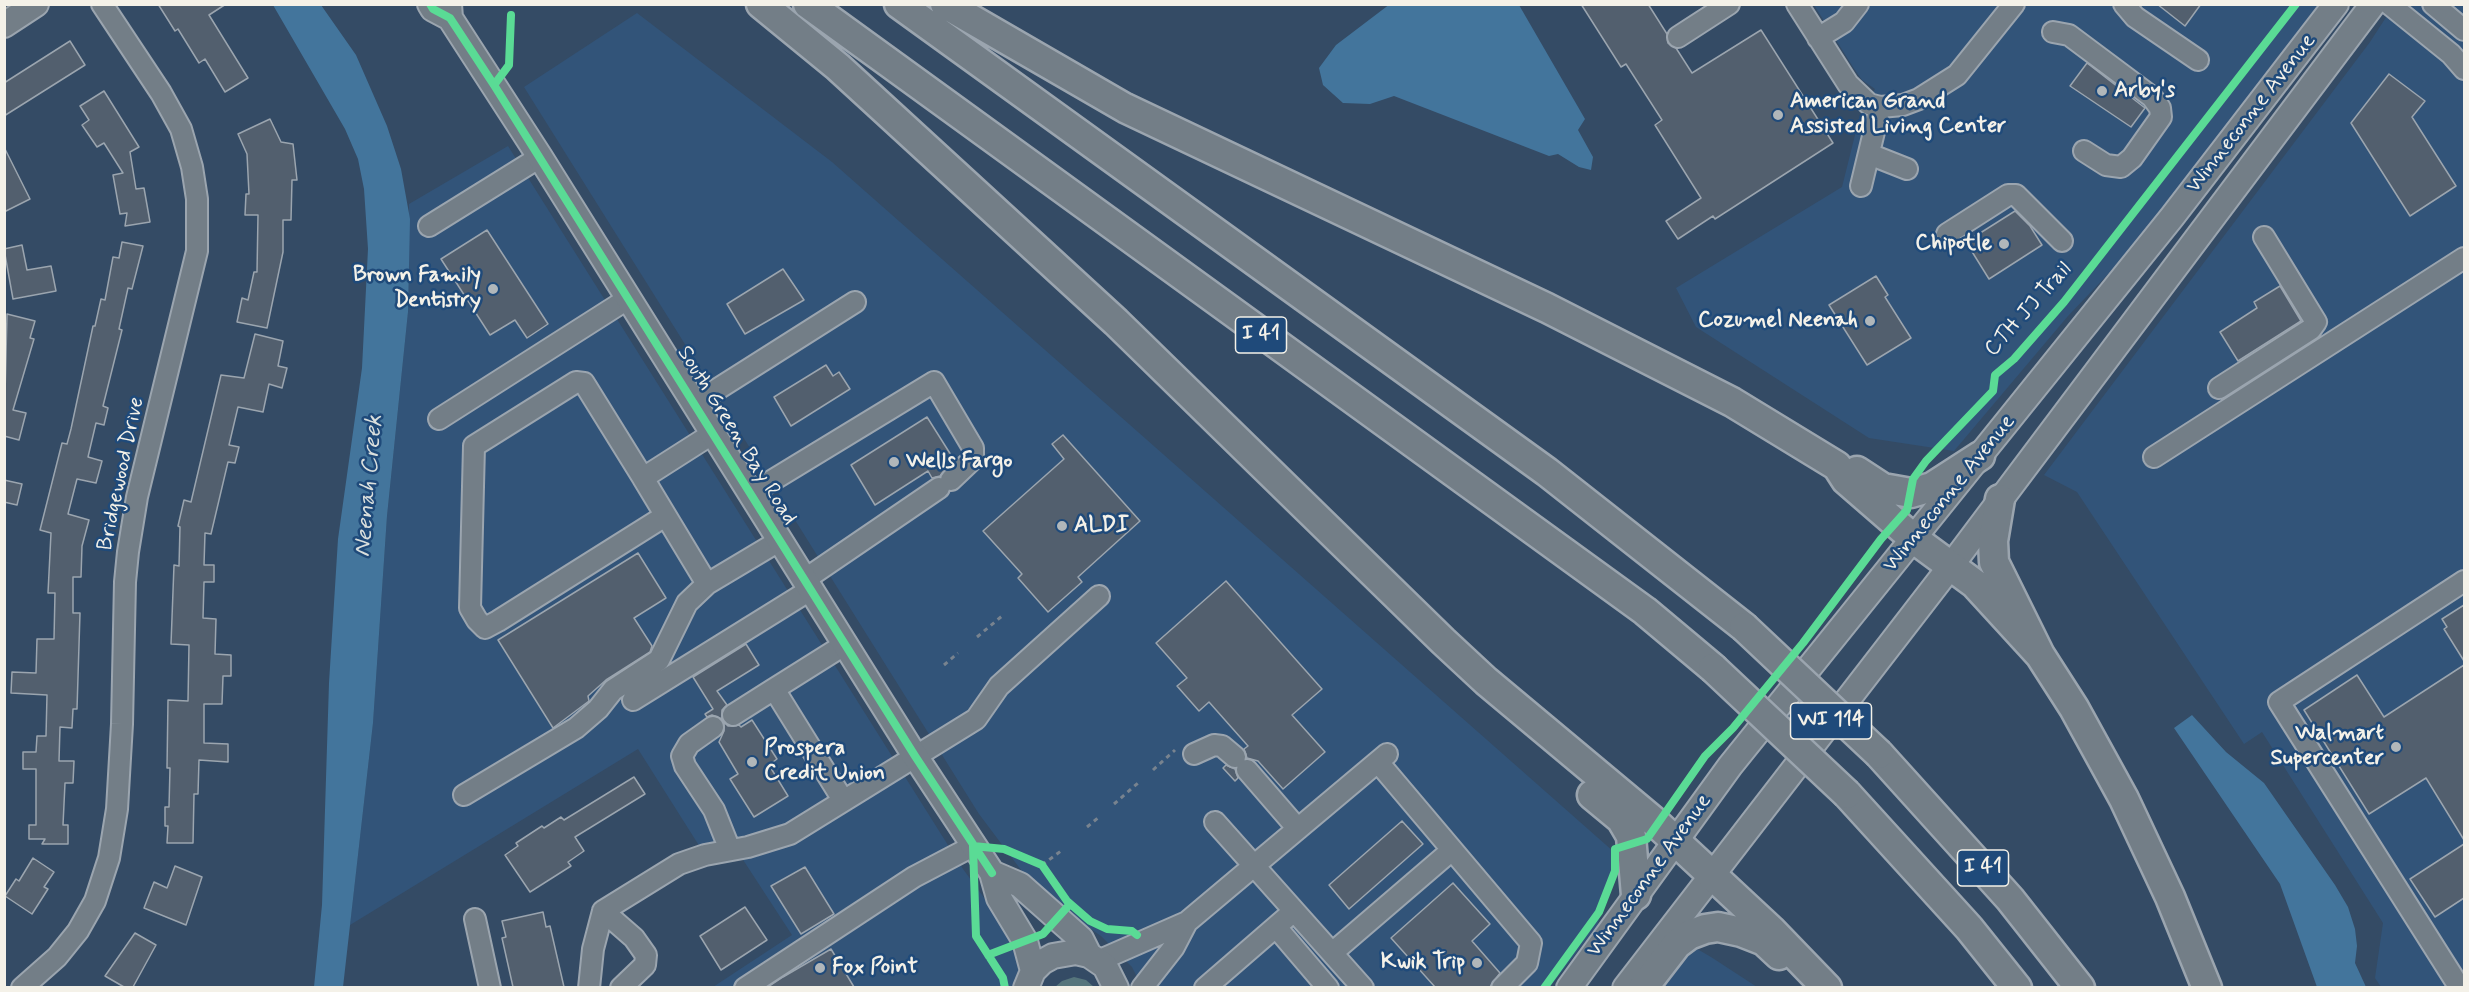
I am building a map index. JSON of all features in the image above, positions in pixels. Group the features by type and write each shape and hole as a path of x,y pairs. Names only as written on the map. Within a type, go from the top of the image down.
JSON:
{"highway":[{"path":"761,4 838,67 1116,322 1486,681 1712,874 1826,986"},
{"name":"I 41","path":"808,4 1645,611 1713,668 1847,794 1969,928 2017,987"},
{"name":"I 41","path":"899,4 1547,472 1744,627 1879,754 2010,899 2080,987"},
{"path":"945,4 1125,108 1547,308 1691,380 1837,466 1853,468 1883,488 1911,493 1932,487 1980,456"},
{"path":"1837,466 1846,480 1914,539 1976,584 2040,655"},
{"path":"2000,500 1993,541 1994,562 2040,655 2074,708 2124,799 2170,897 2207,987"},
{"path":"1486,681 1504,719 1621,819 1633,844 1636,895"},
{"path":"1643,987 1683,939 1689,935 1719,927 1764,941 1796,970 1826,986"}],"main road":[{"path":"4,25 36,4"},
{"name":"Winneconne Avenue","path":"1569,987 1730,766 2172,218 2336,4"},
{"name":"Winneconne Avenue","path":"1625,987 1950,567 2373,4"},
{"name":"South Green Bay Road","path":"443,9 629,298 844,645 992,873 999,898 1025,941 1030,979"},
{"path":"992,873 1020,885 1081,939 1094,958 1113,978 1116,987"},
{"path":"1030,979 1053,956 1076,952 1094,958"}],"street":[{"name":"Bridgewood Drive","path":"22,987 57,957 78,932 95,901 109,858 118,788 124,582 128,552 137,497 197,251 197,199 192,167 181,129 161,93 102,4"},
{"path":"1678,37 1729,4"},
{"path":"1797,4 1848,84 1869,104 1880,107 1903,105 1919,99 1957,75 2013,4"},
{"path":"1818,38 1844,22 1858,4"},
{"path":"2389,4 2451,54 2464,69"},
{"path":"2433,4 2464,30"},
{"path":"2129,6 2198,60"},
{"path":"2053,32 2069,35 2152,97 2160,108 2161,117 2132,158 2121,167 2106,165 2084,151"},
{"path":"1861,186 1880,107"},
{"path":"1869,154 1907,169"},
{"path":"429,226 540,157"},
{"path":"1947,234 2008,195 2016,195 2062,241"},
{"path":"2219,388 2311,329 2316,322 2264,237"},
{"path":"2154,458 2464,258"},
{"path":"439,419 629,298"},
{"path":"694,405 855,302"},
{"path":"665,516 485,628 470,608 474,446 489,434 576,382 584,383 707,584"},
{"path":"633,700 807,585 945,484 973,459 973,448 934,382 750,494"},
{"path":"643,478 712,434"},
{"path":"464,795 576,728 598,709 613,690 658,660 687,603 707,584 779,541"},
{"path":"2460,987 2279,702 2464,581"},
{"path":"589,987 593,949 603,911 679,864 705,855 776,840 790,834 976,720 999,686 1099,596"},
{"path":"733,715 844,645"},
{"path":"774,689 843,800"},
{"path":"713,727 689,744 682,756 685,766 714,810 730,850"},
{"path":"1185,752 1214,745 1222,746 1241,764 1298,829"},
{"path":"1094,958 1155,939 1187,922 1383,758 1452,850 1531,944 1527,963 1502,987"},
{"path":"1215,822 1363,987"},
{"path":"745,987 914,877 973,846"},
{"path":"1332,953 1452,850"},
{"path":"603,911 634,938 646,955 645,965 621,987"},
{"path":"1205,987 1294,911"},
{"path":"475,919 490,987"},
{"path":"1142,987 1174,947 1187,922"},
{"path":"1275,927 1328,987"}],"path":[{"path":"977,637 1002,616"},
{"path":"944,665 958,653"},
{"path":"1153,770 1185,752"},
{"path":"1114,804 1138,783"},
{"path":"1087,827 1099,817"},
{"path":"1042,865 1061,851"},
{"path":"1033,861 1042,865 1048,874"}],"shaded area":[{"path":"1814,5 2320,5 2133,248 2068,316 1954,451 1869,438 1696,327 1676,288 1842,187 1859,119 1875,89 1862,80"},
{"path":"2394,5 2464,5 2464,987 2381,987 2375,978 2383,923 2262,732 2244,744 2077,492 2044,475 2370,42"},
{"path":"637,13 832,162 1614,852 1612,879 1597,926 1550,987 1142,987 1132,967 1101,936 1056,905 1021,870 979,814 524,87"},
{"path":"508,146 963,869 1012,936 1020,972 1017,987 713,987 792,935 736,849 705,855 638,749 350,925 373,723 387,516 408,312 409,204"},
{"path":"1692,946 1711,957 1757,987 1650,988"}],"green space":[{"path":"1074,977 1086,980 1094,987 1055,987 1062,981"}],"water":[{"path":"1390,4 1519,5 1585,119 1578,130 1593,157 1591,170 1579,167 1558,154 1549,156 1394,96 1370,104 1343,103 1323,85 1319,68 1336,45"},
{"name":"Neenah Creek","path":"273,5 321,5 356,55 387,126 401,169 410,219 408,312 387,516 373,723 343,987 314,987 322,905 329,683 338,539 362,368 368,249 364,189 358,159 345,129"},
{"path":"2192,715 2226,752 2264,783 2335,885 2348,907 2355,929 2357,946 2355,963 2366,987 2317,987 2280,884 2174,728"}],"building":[{"path":"158,4 226,4 209,15 248,78 225,92 205,59 199,63 178,29 175,31"},
{"name":"American Grand Assisted Living Center","path":"1581,4 1648,4 1667,34 1668,43 1676,48 1692,73 1761,30 1833,143 1715,219 1713,216 1678,239 1666,221 1701,198 1655,125 1662,120 1626,64 1621,67"},
{"path":"2157,4 2201,4 2185,26"},
{"path":"70,41 85,65 4,116 4,83"},
{"name":"Arby's","path":"2087,63 2145,108 2131,127 2070,86"},
{"path":"2389,74 2425,101 2412,117 2456,186 2410,216 2351,123"},
{"path":"104,91 139,147 130,152 136,189 144,188 150,222 125,226 127,213 120,214 113,175 123,173 104,143 97,147 82,125 89,120 80,106"},
{"path":"270,119 281,142 293,144 297,180 292,180 291,220 283,220 283,252 267,328 237,322 242,298 248,300 254,272 257,272 258,215 245,215 246,194 249,194 247,154 238,134"},
{"path":"4,147 30,199 4,212"},
{"name":"Chipotle","path":"2015,211 2030,226 2042,245 1989,279 1966,242"},
{"name":"Brown Family Dentistry","path":"487,230 548,324 527,338 515,320 490,335 441,259"},
{"path":"122,242 143,246 132,289 128,288 119,329 122,330 103,406 108,408 104,425 96,423 88,457 102,461 96,483 77,479 68,514 89,520 82,546 81,577 73,577 73,613 80,613 77,709 73,709 72,728 60,727 59,761 74,761 73,783 65,783 63,825 68,825 68,844 42,844 45,839 29,839 29,825 36,825 36,769 23,769 23,752 36,752 37,736 46,736 47,695 11,693 12,672 36,673 37,639 54,639 55,593 48,593 51,533 40,530 62,443 67,444 71,429 93,326 95,326 101,299 105,300 113,257 119,258"},
{"path":"22,245 27,270 51,266 56,291 13,299 4,249"},
{"path":"783,269 804,300 745,334 727,304"},
{"name":"Cozumel Neenah","path":"1876,276 1888,295 1885,297 1911,338 1867,365 1829,305"},
{"path":"2280,286 2301,321 2238,361 2220,332 2257,308 2254,302"},
{"path":"7,314 35,321 30,338 34,339 13,410 26,413 19,440 4,436"},
{"path":"255,334 283,341 278,366 287,368 282,388 269,384 263,412 238,407 229,445 239,447 235,463 228,462 211,534 205,533 204,565 214,565 214,582 204,582 203,618 216,619 215,654 231,655 231,676 223,676 222,704 204,704 204,743 228,744 228,762 199,760 198,794 194,794 193,843 167,843 168,826 165,826 165,807 169,807 170,768 167,768 168,700 188,701 189,645 171,644 174,565 179,566 180,527 178,526 184,500 191,502 221,375 244,378"},
{"path":"826,365 833,376 839,372 850,389 791,426 774,397"},
{"name":"Wells Fargo","path":"927,417 951,455 940,462 945,470 940,476 932,478 928,471 875,505 851,465"},
{"name":"ALDI","path":"1063,435 1140,521 1078,577 1082,582 1048,612 1018,578 1022,574 983,531 1064,459 1052,444"},
{"path":"4,480 22,484 17,505 4,502"},
{"path":"638,553 666,598 634,618 652,646 650,652 606,680 588,696 589,701 553,728 498,640"},
{"path":"1226,581 1322,689 1292,715 1325,752 1283,789 1258,761 1247,758 1244,749 1248,746 1209,702 1199,711 1177,686 1187,678 1156,643"},
{"path":"2464,605 2464,661 2444,629 2447,627 2442,619"},
{"path":"746,644 759,665 717,691 727,705 722,710 722,719 712,715 707,717 705,714 713,709 693,677"},
{"name":"Walmart Supercenter","path":"2464,665 2464,840 2426,778 2369,814 2304,710 2357,675 2384,717"},
{"name":"Prospera Credit Union","path":"752,720 777,759 769,765 788,796 754,817 730,779 738,774 719,742 724,731 724,722 728,726 739,725 741,727"},
{"path":"1226,765 1235,769 1238,778 1235,781 1223,768"},
{"path":"634,777 645,794 575,837 584,851 568,862 571,866 530,892 505,855 518,846 516,843 542,826 544,828 561,817 564,820"},
{"name":"Kwik Trip","path":"1402,821 1423,844 1349,909 1329,885"},
{"path":"2464,844 2464,898 2435,917 2410,879"},
{"path":"33,858 54,872 44,887 48,889 32,914 5,896 16,879 19,881"},
{"path":"175,866 202,877 186,925 144,908 154,882 167,888"},
{"path":"805,867 834,914 801,934 771,886"},
{"name":"Kwik Trip","path":"1453,883 1490,924 1472,941 1500,973 1490,987 1435,987 1391,938"},
{"path":"745,907 767,940 721,970 700,936"},
{"path":"543,912 546,927 550,926 564,987 513,987 502,938 506,937 502,921"},
{"path":"135,933 156,945 133,987 124,987 105,976"},
{"name":"Fox Point","path":"831,949 854,987 768,987 783,977"}],"cycle path":[{"path":"430,4 433,9 450,18 494,85 915,756 992,873"},
{"name":"CTH JJ Trail","path":"1544,988 1599,912 1615,871 1615,849 1647,839 1705,756 1733,728 1803,643 1881,539 1907,510 1913,479 1926,461 1993,391 1995,375 2014,359 2064,302 2296,4"},
{"path":"494,85 509,65 511,15"},
{"path":"1005,988 1003,978 976,936 973,846 1004,849 1042,865 1067,901 1090,921 1107,929 1132,931 1137,935"},
{"path":"988,955 1043,934 1070,904"}],"place":[{"name":"Arby's","path":"2102,91"},
{"name":"American Grand Assisted Living Center","path":"1778,115"},
{"name":"Chipotle","path":"2004,244"},
{"name":"Brown Family Dentistry","path":"493,289"},
{"name":"Cozumel Neenah","path":"1870,321"},
{"name":"Wells Fargo","path":"894,462"},
{"name":"ALDI","path":"1062,526"},
{"name":"Walmart Supercenter","path":"2396,747"},
{"name":"Prospera Credit Union","path":"752,762"},
{"name":"Kwik Trip","path":"1477,963"},
{"name":"Fox Point","path":"820,968"}]}
